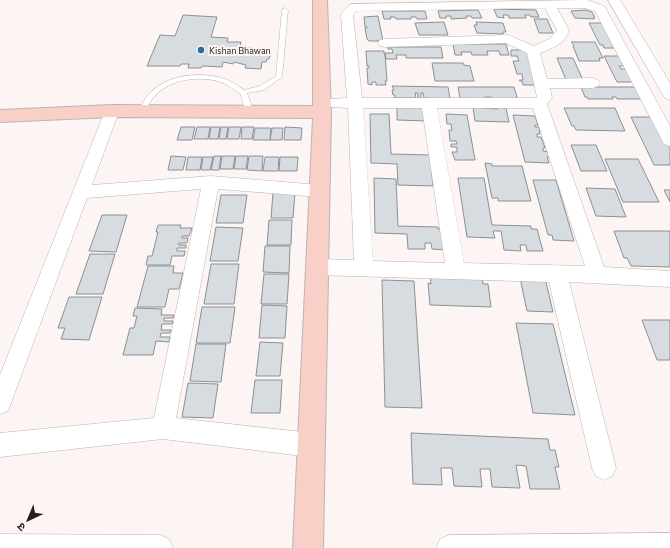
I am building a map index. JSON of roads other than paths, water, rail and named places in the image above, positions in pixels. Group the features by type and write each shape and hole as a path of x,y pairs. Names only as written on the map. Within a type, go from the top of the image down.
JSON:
{"street":[{"path":"308,548 322,107 320,0"},
{"path":"614,0 670,95"},
{"path":"364,268 355,103 347,14 354,7 587,4 600,9 670,140"},
{"path":"533,51 555,41 562,35 563,30 549,5"},
{"path":"0,116 112,111 146,104 246,101 322,107 355,103 539,103 545,98 533,51 508,39 385,43"},
{"path":"541,84 593,83"},
{"path":"429,103 456,271"},
{"path":"539,103 597,275"},
{"path":"0,403 112,111"},
{"path":"80,192 211,182 319,191"},
{"path":"163,428 211,182"},
{"path":"316,266 597,275 670,280"},
{"path":"558,274 604,468"},
{"path":"0,445 163,428 311,445"},
{"path":"0,546 160,548"},
{"path":"449,548 670,546"}],"lane":[{"path":"146,104 163,85 188,77 207,77 218,80 246,101 279,77 285,10"}],"place":[{"name":"Kishan Bhawan","path":"201,50"}]}
